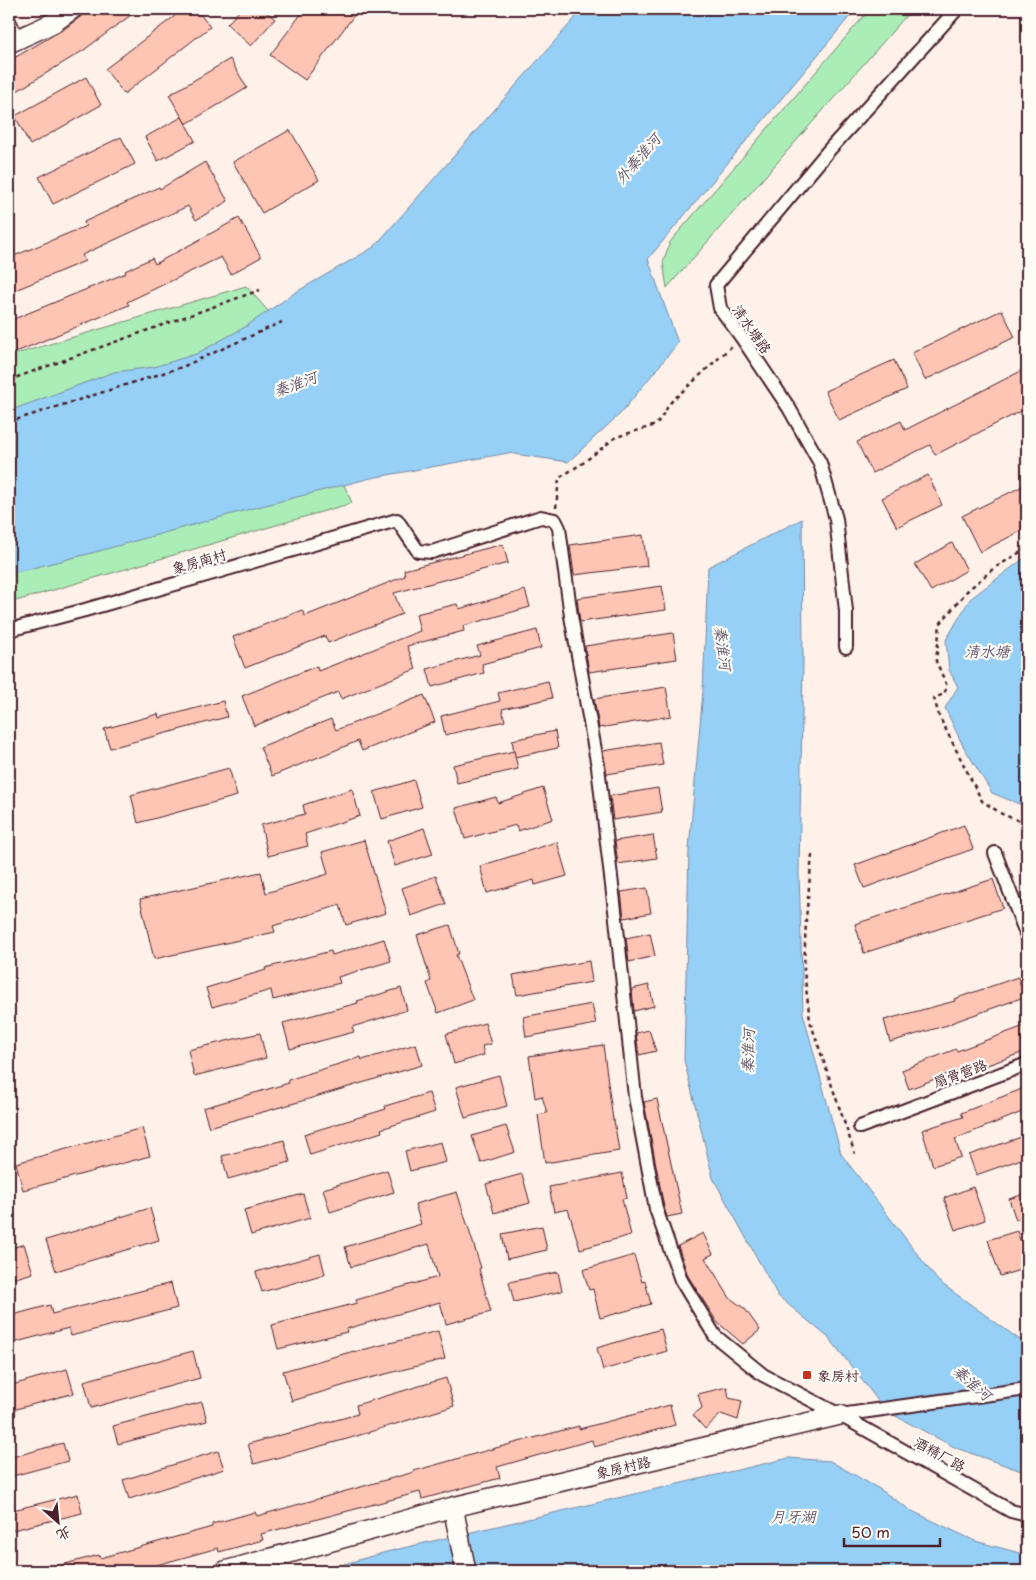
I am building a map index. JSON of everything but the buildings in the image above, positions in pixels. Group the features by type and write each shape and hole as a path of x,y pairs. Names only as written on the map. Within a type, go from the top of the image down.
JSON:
{"street":[{"path":"9,21 14,41 53,23 72,9"},
{"name":"清水塘路","path":"846,647 846,611 836,519 820,463 789,408 720,308 716,284 829,150 957,9"},
{"name":"象房南村","path":"9,630 397,520 418,550 432,552 541,517 555,520"},
{"name":"酒精厂路","path":"555,520 559,528 570,616 598,767 635,1097 656,1208 682,1280 715,1336 763,1375 840,1415 1011,1512 1027,1515"},
{"path":"995,853 1027,936"},
{"name":"扇骨营路","path":"860,1127 1027,1064"},
{"name":"象房村路","path":"225,1571 453,1507 840,1415 1027,1389"},
{"path":"453,1507 466,1571"}],"path":[{"path":"9,380 260,290"},
{"path":"9,422 182,366 282,322"},
{"path":"555,520 558,478 583,463 616,437 656,425 671,402 742,338"},
{"path":"1027,548 986,574 967,591 940,624 936,660 947,686 944,694 934,698 939,716 982,801 1002,814 1027,824"},
{"path":"812,855 806,919 804,970 810,1021 855,1154"}],"green space":[{"path":"870,9 912,9 667,288 663,262 670,242"},
{"path":"246,286 268,311 352,503 9,603 9,356"}],"water":[{"path":"583,9 856,9 648,259 678,343 621,413 568,462 508,453 371,478 9,574 9,411 114,372 154,367 196,354 245,327 296,292 374,247"},
{"name":"秦淮河","path":"802,519 803,662 799,871 803,1013 841,1154 938,1281 1027,1345 1027,1473 956,1448 886,1411 830,1339 778,1296 713,1178 684,1060 689,849 703,691 708,567"},
{"name":"清水塘","path":"1027,556 1027,806 992,793 962,744 945,708 958,687 949,670 946,640 970,599"},
{"name":"月牙湖","path":"789,1458 830,1461 881,1490 910,1510 975,1541 1027,1555 1027,1571 320,1571 386,1552"}],"place":[{"name":"象房村","path":"807,1375"}],"water label":[{"name":"外秦淮河","path":"637,158"}]}
